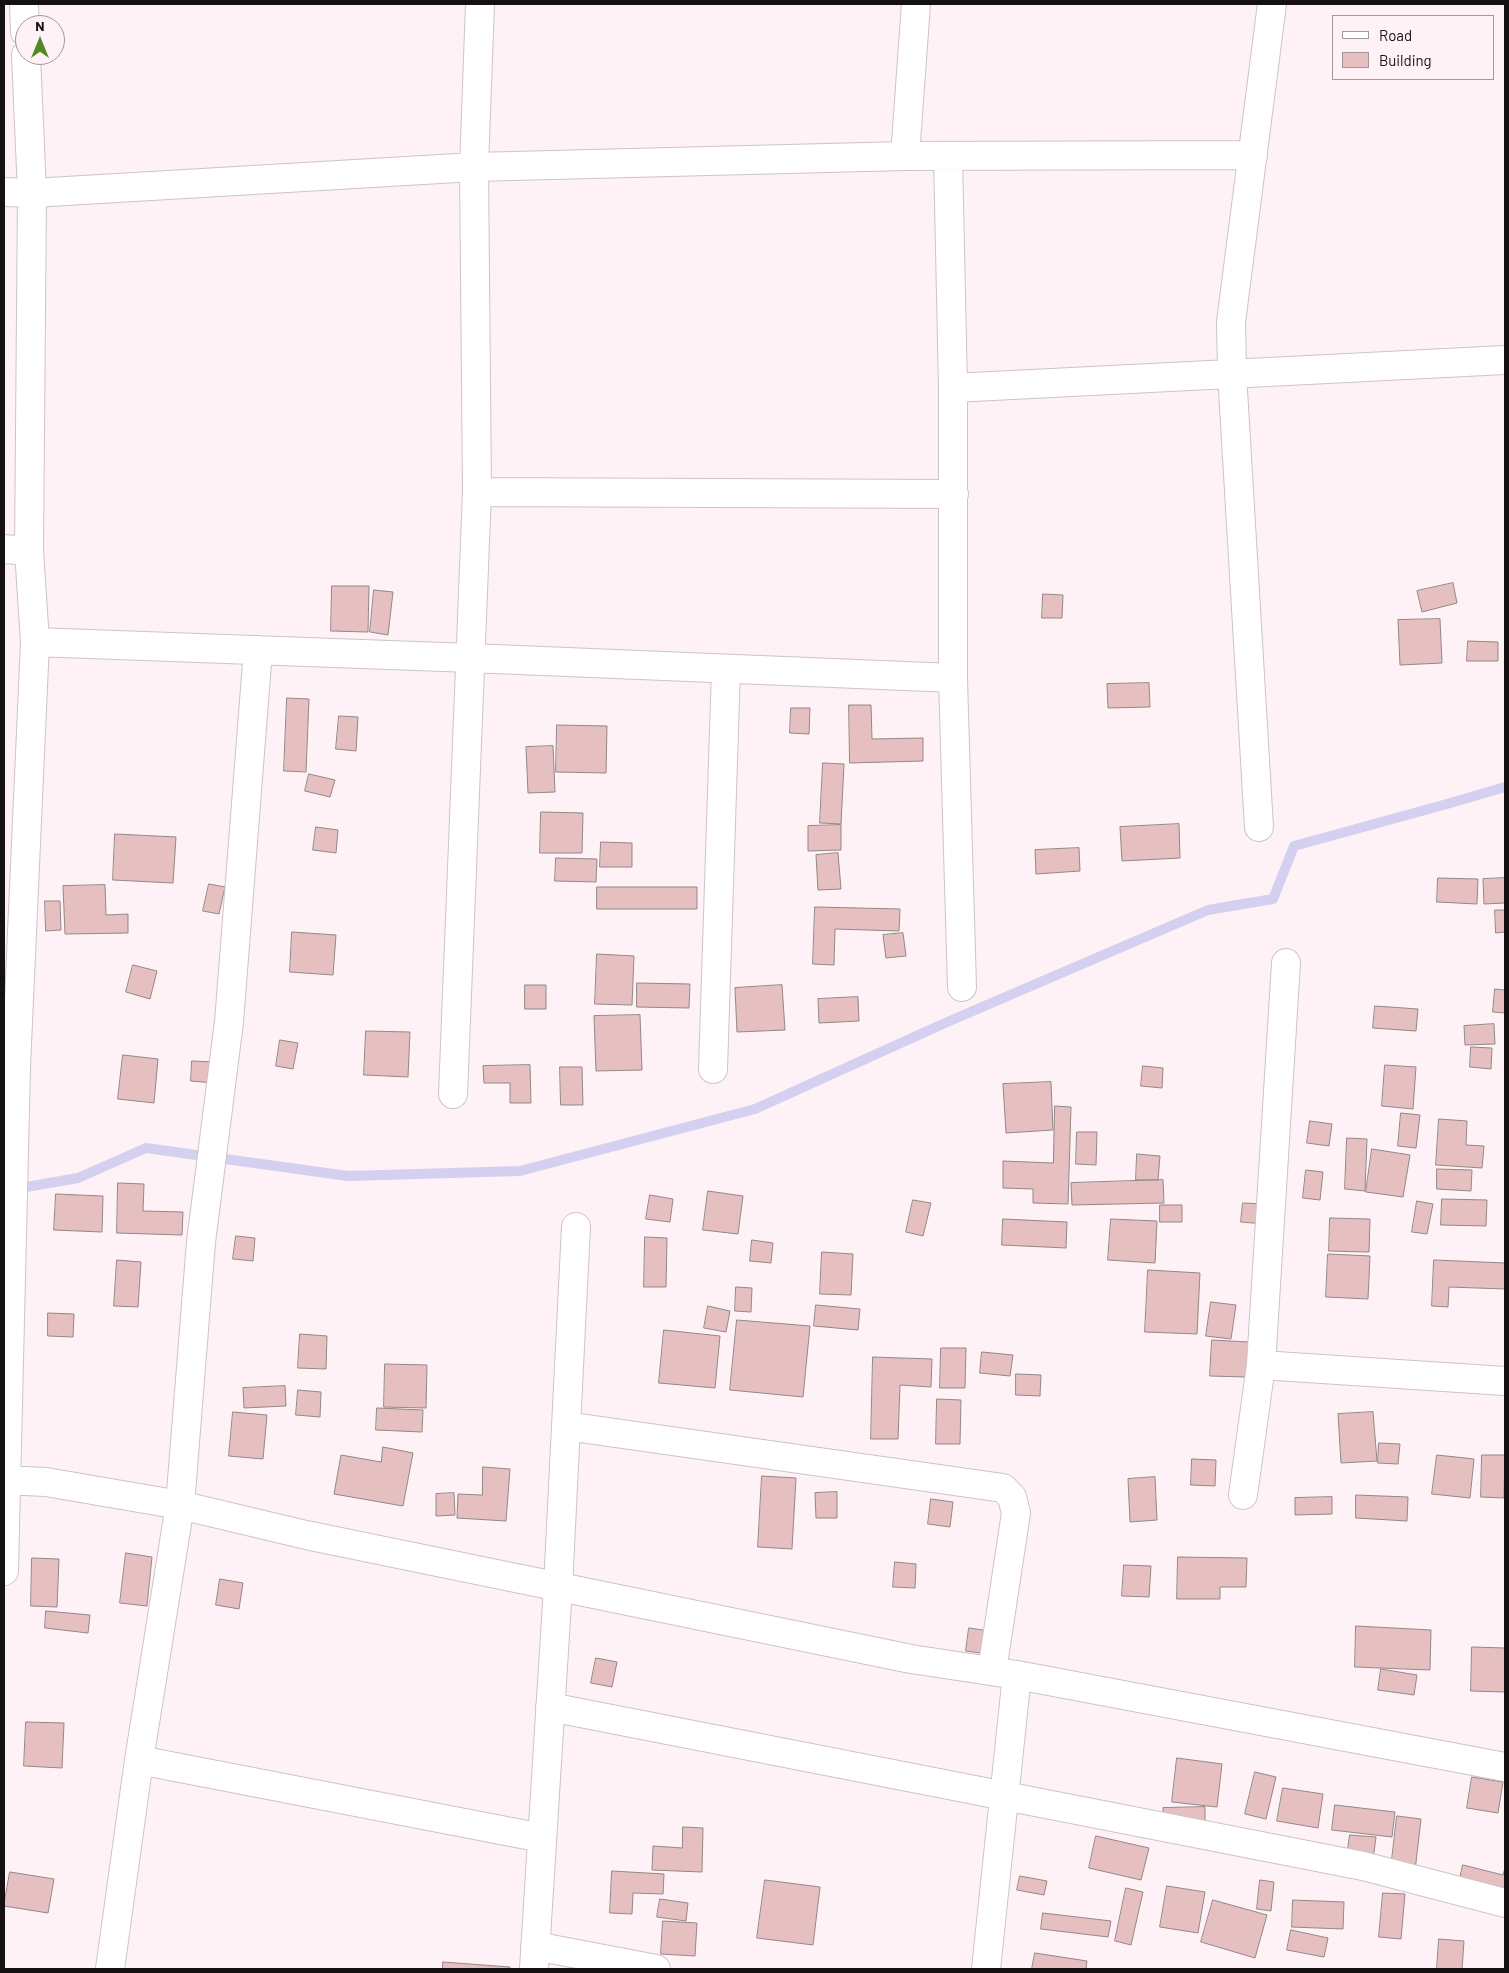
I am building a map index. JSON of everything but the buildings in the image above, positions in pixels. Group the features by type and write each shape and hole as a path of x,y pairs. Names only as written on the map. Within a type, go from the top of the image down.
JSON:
{"street":[{"path":"453,1094 477,492 474,167 480,4"},
{"path":"905,156 916,4"},
{"path":"1259,827 1232,373 1231,322 1272,4"},
{"path":"4,1571 10,1066 35,642 16,550 32,193 26,65"},
{"path":"4,192 32,193 474,167 905,156 1254,155"},
{"path":"948,156 954,388 954,678 962,987"},
{"path":"954,388 1505,360"},
{"path":"477,492 954,494"},
{"path":"35,642 954,678"},
{"path":"110,1969 139,1760 180,1505 201,1242 229,1022 258,650"},
{"path":"713,1068 726,669"},
{"path":"1244,1495 1261,1365 1286,963"},
{"path":"576,1227 558,1587 535,1958 656,1969"},
{"path":"1261,1365 1505,1381"},
{"path":"566,1426 1003,1488 1012,1497 1016,1513 1005,1673 1006,1796 986,1969"},
{"path":"5,1480 46,1482 180,1505 306,1535 911,1659 1005,1673 1505,1767"},
{"path":"550,1707 1364,1866 1505,1903"},
{"path":"139,1760 542,1838"}],"waterway":[{"path":"15,1189 78,1178 146,1148 348,1176 520,1171 755,1109 945,1023 1208,910 1273,899 1294,846 1505,787"}]}
